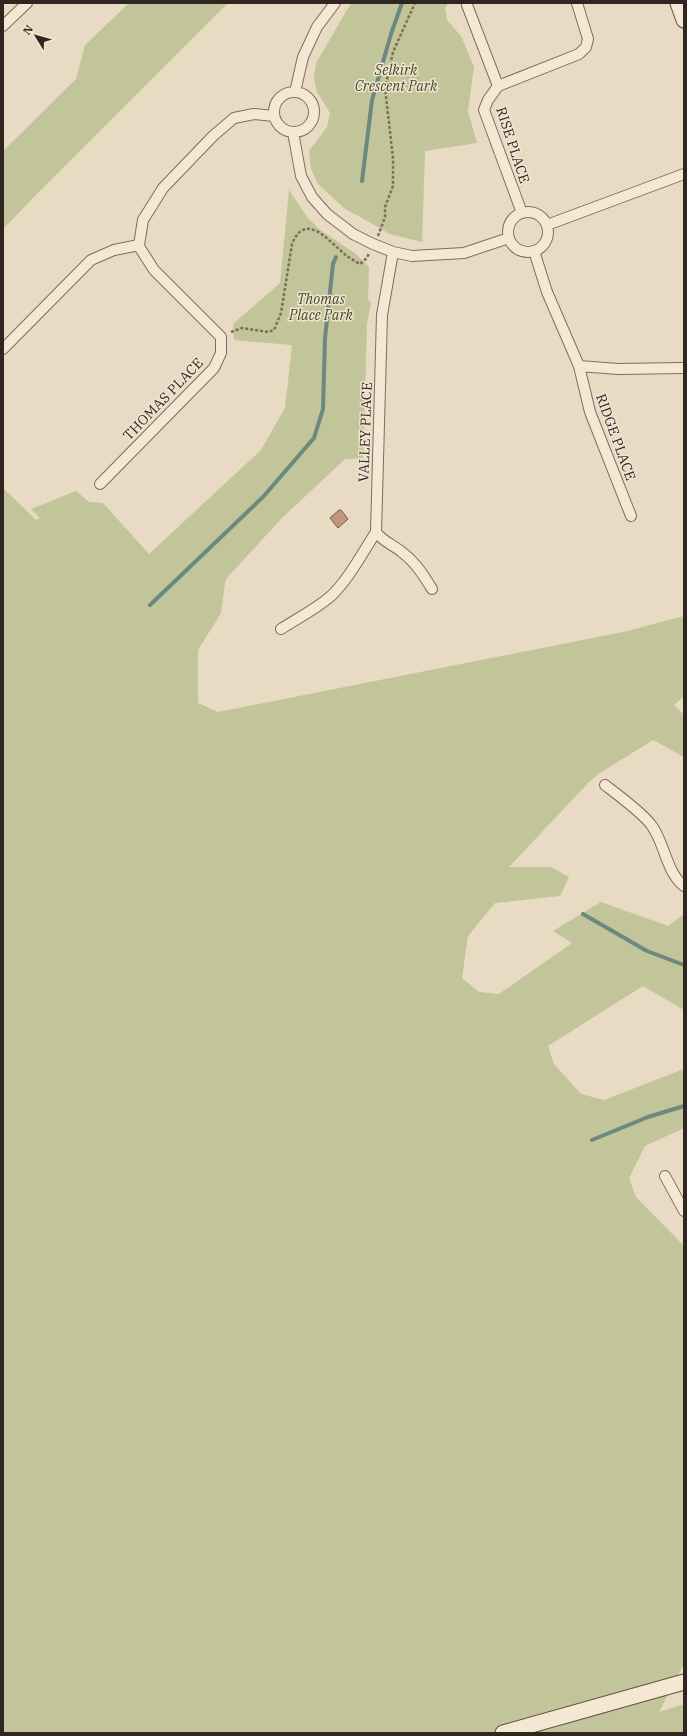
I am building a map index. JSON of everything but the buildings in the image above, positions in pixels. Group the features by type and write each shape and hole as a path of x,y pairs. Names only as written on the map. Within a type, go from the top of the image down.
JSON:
{"street":[{"path":"3,26 27,3"},
{"path":"294,92 303,57 317,27 335,3"},
{"path":"467,5 498,86 574,56 586,47 588,39 577,3"},
{"path":"678,3 684,20"},
{"name":"RISE PLACE","path":"498,86 488,100 484,110 522,213"},
{"path":"288,92 294,92 307,97 314,109 311,122 300,131 293,132 281,128 274,116 275,104 278,99 288,92"},
{"path":"221,337 154,270 139,245 143,220 163,188 213,136 234,118 254,114 274,116"},
{"path":"293,132 301,176 312,197 327,214 353,234 373,244 393,252 412,256 464,253 509,238"},
{"path":"547,225 684,174"},
{"path":"530,212 537,214 547,225 548,233 546,241 541,247 534,251 527,252 519,250 513,245 509,238 509,226 512,221 522,213 530,212"},
{"path":"3,349 92,260 114,250 139,245"},
{"name":"RIDGE PLACE","path":"534,251 546,292 579,366 590,412 631,516"},
{"name":"VALLEY PLACE","path":"376,532 382,315 393,252"},
{"name":"THOMAS PLACE","path":"100,484 214,368 221,353 221,337"},
{"path":"579,366 618,369 682,368"},
{"path":"281,629 315,608 332,595 344,580 376,532 381,539 402,552 417,566 432,589"},
{"path":"605,785 651,824 660,838 674,875 684,886"},
{"path":"665,1176 684,1211"},
{"path":"503,1733 684,1682"}],"path":[{"path":"221,337 242,328 268,332 274,330 281,313 289,252 295,236 304,229 310,229 322,234 347,256 360,264 367,258 384,221 384,207 393,186 393,158 386,88 393,52 415,3"}],"green space":[{"path":"129,3 228,3 3,229 3,151 76,79 85,45"},
{"name":"Selkirk Crescent Park","path":"351,3 448,3 445,8 447,20 461,36 474,67 468,111 477,143 425,151 422,242 390,234 344,208 318,184 311,169 309,151 327,127 330,113 317,92 314,79 316,63"},
{"name":"Thomas Place Park","path":"289,190 307,217 319,229 356,254 369,267 368,299 371,303 367,324 363,458 345,459 281,519 227,578 225,582 221,613 198,650 198,703 218,712 623,632 684,616 684,696 674,705 684,715 684,757 653,740 600,773 590,781 509,867 551,867 569,877 560,896 495,903 468,936 462,978 479,992 499,994 572,943 553,931 601,902 668,926 684,914 684,1010 643,986 548,1046 554,1064 581,1094 604,1100 684,1069 684,1128 645,1146 629,1178 636,1197 684,1246 684,1664 659,1712 684,1704 684,1733 3,1733 3,488 36,520 40,518 31,509 76,491 89,502 103,503 149,554 261,450 285,408 292,345 234,340 233,324 280,283"}],"waterway":[{"path":"362,181 372,100 391,34 402,3"},
{"path":"150,605 263,497 314,438 323,409 325,338 333,264 336,257"},
{"path":"583,914 647,951 684,965"},
{"path":"592,1140 648,1117 684,1106"}]}
